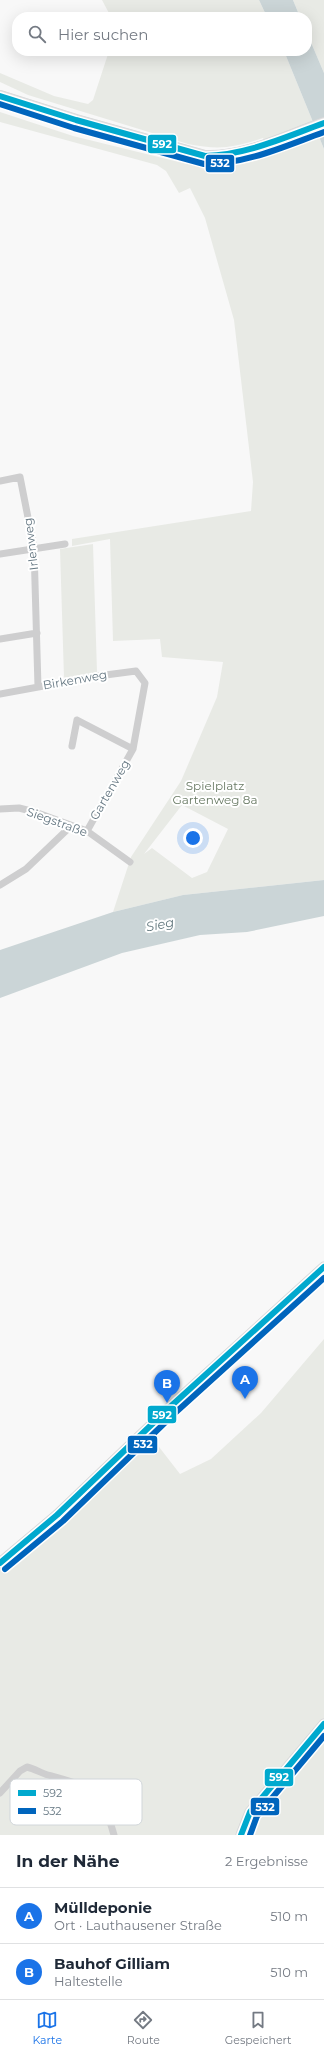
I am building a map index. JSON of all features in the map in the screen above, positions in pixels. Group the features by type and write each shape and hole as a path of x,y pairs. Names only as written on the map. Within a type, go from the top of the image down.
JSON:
{"main road":[{"path":"0,96 196,154 224,156 252,149 324,123"}],"street":[{"name":"Irlenweg","path":"0,481 20,477 34,548 38,687"},
{"path":"0,554 66,544"},
{"path":"0,639 37,633"},
{"name":"Birkenweg","path":"0,694 98,676 136,671 145,682"},
{"name":"Gartenweg","path":"87,831 134,749 145,682"},
{"name":"Gartenweg","path":"72,746 77,720 134,749"},
{"name":"Siegstraße","path":"0,809 19,808 50,817 87,831 130,862"},
{"path":"0,885 26,869 71,826"},
{"path":"0,1563 57,1515 170,1407 324,1267"},
{"path":"241,1835 250,1812 324,1724"},
{"path":"13,1779 20,1771 27,1767 65,1779"},
{"path":"0,1793 10,1782"},
{"path":"111,1825 114,1835"}],"green space":[{"path":"102,0 259,0 265,12 108,12"},
{"path":"293,0 324,0 324,73 312,45 312,12 298,12"},
{"name":"Spielplatz Gartenweg 8a","path":"107,56 286,56 324,149 324,880 183,895 113,912 131,857 181,781 217,697 223,662 162,657 160,639 113,641 110,539 72,546 72,539 251,511 253,482 234,320 205,218 190,188 179,193 166,171 157,165 0,122 0,112 73,136 187,164 225,164 253,157 269,150 263,138 226,147 209,147 188,144 28,95 0,82 0,73 54,96 88,104 93,100","holes":["182,805 228,829 207,872 192,878 152,848 144,854"]},
{"path":"93,544 97,672 64,678 60,549"},
{"path":"324,1339 324,1835 0,1835 0,1563 149,1434 180,1474 211,1459 261,1413"}],"water":[{"path":"259,0 293,0 298,12 265,12"},
{"path":"312,45 324,73 324,149 286,56 312,56"},
{"name":"Sieg","path":"324,880 324,916 247,932 200,935 122,953 0,998 0,950 113,912 183,895"}],"transit line":[{"name":"592","path":"0,96 76,120 205,156 221,155 251,149 324,123"},
{"name":"532","path":"0,104 74,128 204,164 251,158 324,132"},
{"name":"592","path":"0,1563 57,1515 170,1407 324,1267"},
{"name":"532","path":"5,1569 63,1521 175,1413 324,1278"},
{"name":"592","path":"241,1835 250,1812 324,1724"},
{"name":"532","path":"250,1835 257,1816 324,1736"}],"place":[{"name":"Mülldeponie","path":"245,1399"},
{"name":"Bauhof Gilliam","path":"167,1403"}]}
